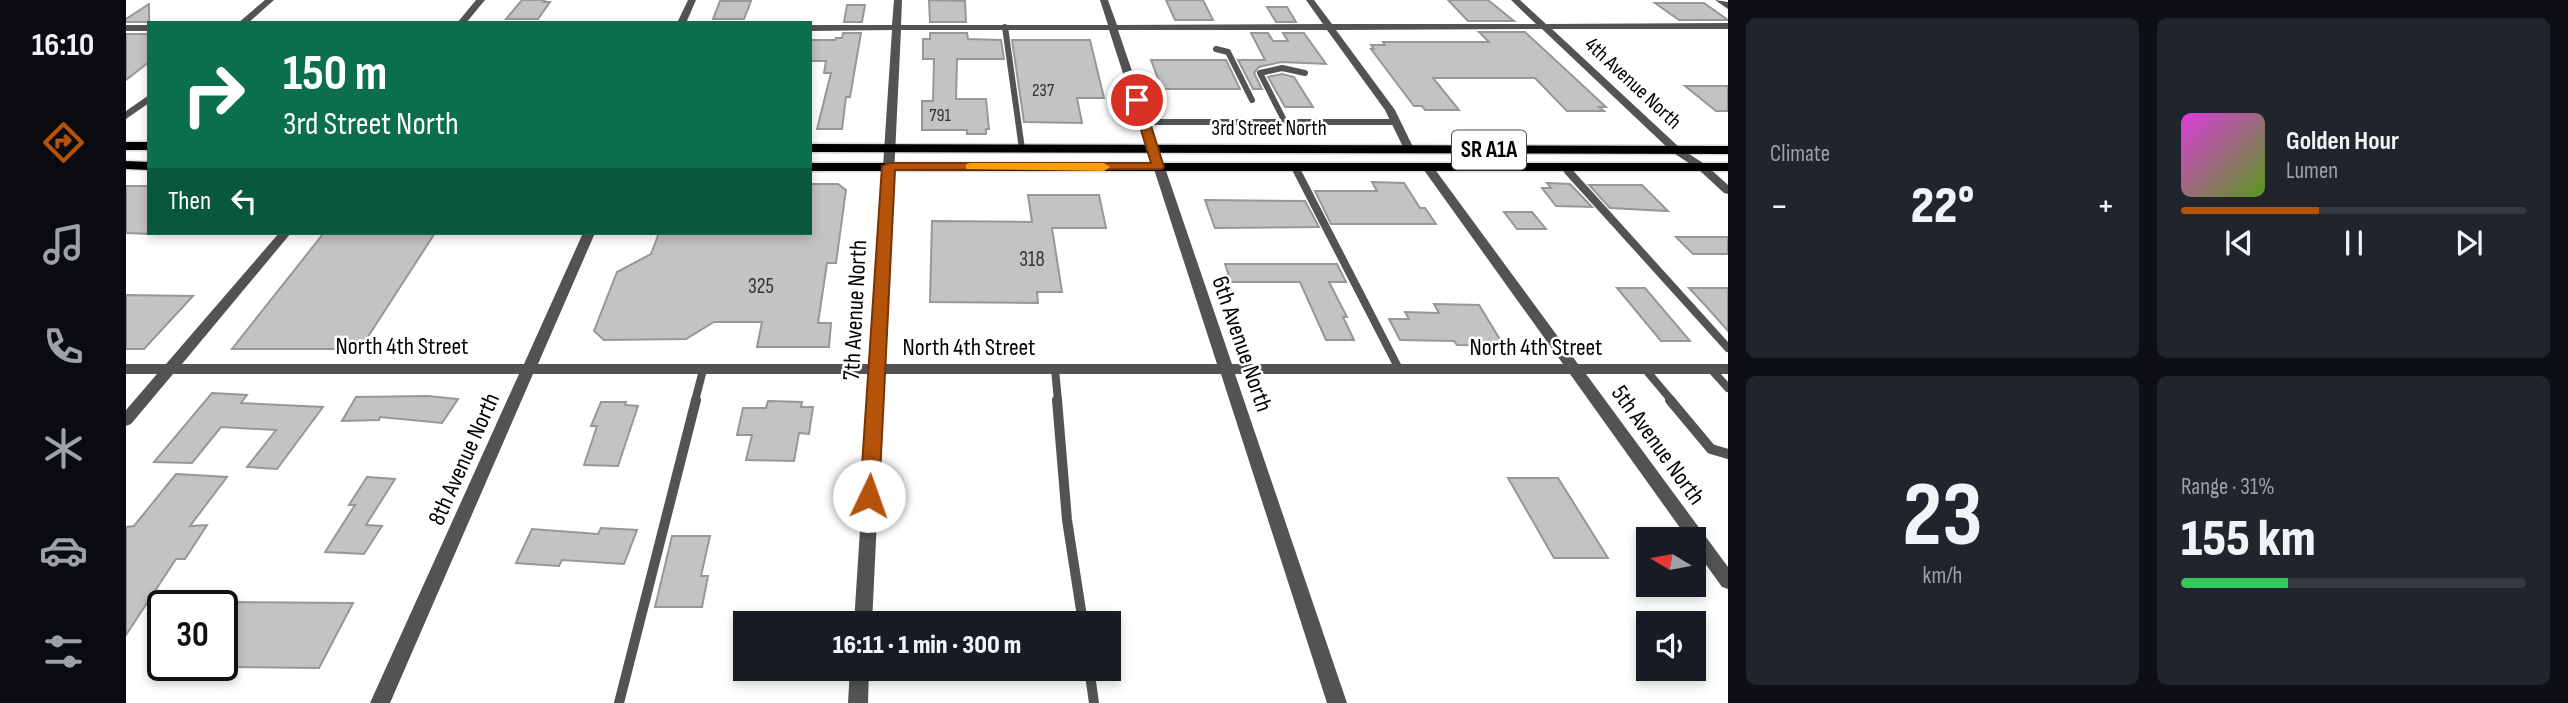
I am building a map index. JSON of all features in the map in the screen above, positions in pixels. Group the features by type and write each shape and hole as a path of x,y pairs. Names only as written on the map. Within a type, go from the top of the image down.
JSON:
{"main road":[{"path":"126,146 147,146"},
{"name":"3rd Street North","path":"812,148 1728,150"},
{"path":"126,165 147,166"},
{"name":"3rd Street North","path":"812,167 1728,167"}],"street":[{"path":"244,21 270,0"},
{"path":"463,21 481,0"},
{"path":"682,21 692,0"},
{"name":"7th Avenue North","path":"864,611 898,0"},
{"name":"6th Avenue North","path":"1104,0 1337,703"},
{"path":"1310,0 1396,122 1409,149"},
{"name":"4th Avenue North","path":"1515,0 1676,150 1702,167 1728,191"},
{"path":"1719,0 1728,6"},
{"path":"812,28 1728,26"},
{"path":"126,27 147,27"},
{"path":"126,116 147,100"},
{"name":"5th Avenue North","path":"1427,166 1728,582"},
{"path":"126,420 283,235"},
{"name":"8th Avenue North","path":"380,703 588,235"},
{"name":"North 4th Street","path":"126,369 1728,369"},
{"path":"859,703 860,681"}],"lane":[{"path":"1005,27 1022,149"},
{"path":"1216,49 1228,52 1252,100"},
{"path":"1285,122 1260,73 1266,69 1298,69 1305,73"},
{"path":"1145,122 1396,122"},
{"path":"1296,167 1399,369"},
{"path":"1564,167 1728,348"},
{"path":"1055,369 1068,520 1081,611"},
{"path":"1644,369 1710,449 1728,454"},
{"path":"1711,369 1728,388"},
{"path":"619,703 702,370"},
{"path":"1091,681 1094,703"}],"building":[{"path":"522,0 550,2 538,19 506,19"},
{"path":"929,0 965,1 966,22 930,22"},
{"path":"1166,0 1203,0 1213,20 1175,20"},
{"path":"1448,0 1488,0 1514,21 1468,21"},
{"path":"720,1 751,1 744,19 713,19"},
{"path":"1655,3 1704,3 1728,20 1679,20"},
{"path":"149,4 149,21 126,22 126,19"},
{"path":"847,5 865,5 862,22 844,22"},
{"path":"1267,7 1287,7 1296,22 1276,22"},
{"path":"1479,32 1525,32 1606,107 1599,107 1604,111 1567,111 1535,78 1433,78 1459,110 1425,110 1422,106 1414,106 1371,49 1374,49 1371,45 1385,45 1383,42 1489,42"},
{"path":"843,33 861,33 850,97 846,97 842,129 817,129 831,73 824,73 826,61 812,61 812,40 842,38"},
{"path":"930,33 967,33 968,39 1001,40 1004,59 957,59 956,99 986,99 989,129 986,129 986,134 967,134 967,130 922,130 922,101 933,101 934,59 923,59 923,39 930,39"},
{"path":"1251,33 1268,33 1273,41 1288,41 1283,33 1304,33 1326,64 1281,62 1259,67 1254,73 1262,89 1253,89 1238,60 1265,60"},
{"path":"126,34 147,34 147,64 126,80"},
{"path":"1012,40 1090,40 1104,98 1077,98 1082,123 1024,122"},
{"path":"1151,60 1226,60 1240,89 1162,89"},
{"path":"1282,74 1294,77 1313,107 1285,107 1268,77"},
{"path":"1685,86 1728,86 1728,111 1716,111"},
{"path":"1372,182 1404,183 1420,208 1425,208 1436,224 1331,224 1315,191 1377,191"},
{"path":"1547,183 1570,184 1592,207 1556,206 1542,188 1551,188"},
{"path":"812,184 838,184 846,190 836,263 827,263 818,323 831,323 829,347 757,347 762,322 714,322 686,339 604,340 594,331 617,272 651,254 658,235 812,235"},
{"path":"1589,185 1642,185 1668,211 1610,208"},
{"path":"126,186 147,186 147,234 126,233"},
{"path":"1028,195 1099,195 1106,228 1052,228 1062,292 1037,292 1038,303 930,302 932,221 1032,222"},
{"path":"1205,200 1305,201 1319,227 1215,228"},
{"path":"1504,212 1532,212 1546,229 1517,229"},
{"path":"322,235 434,235 360,349 232,349"},
{"path":"1676,237 1728,237 1728,254 1693,254"},
{"path":"1225,264 1337,264 1346,282 1329,282 1347,317 1343,317 1354,340 1326,340 1300,282 1231,282"},
{"path":"1617,288 1645,288 1690,341 1661,341"},
{"path":"1689,288 1728,288 1728,331 1705,305"},
{"path":"126,295 193,296 144,349 126,349"},
{"path":"1434,304 1479,305 1504,346 1457,345 1454,341 1400,340 1389,319 1409,319 1405,312 1439,313"},
{"path":"212,393 247,395 241,403 323,407 277,469 247,467 276,430 221,427 192,463 154,462"},
{"path":"428,396 458,399 442,423 380,417 379,420 342,421 356,397"},
{"path":"768,401 802,402 801,407 813,407 809,434 799,433 794,461 746,460 752,435 737,435 743,408 766,408"},
{"path":"601,402 626,402 625,405 638,406 618,466 584,465 597,426 591,426"},
{"path":"176,474 227,477 190,526 207,525 185,559 176,559 156,590 147,590 147,603 126,635 126,527 134,526"},
{"path":"367,477 395,479 366,525 382,526 364,554 325,552 355,505 349,505"},
{"path":"1508,478 1558,478 1608,558 1554,558"},
{"path":"601,528 637,530 624,564 562,560 559,566 516,563 532,529 598,534"},
{"path":"672,536 710,536 701,576 708,576 702,607 655,607"},
{"path":"238,602 353,603 319,668 238,667"}],"slow traffic":[{"path":"970,167 1104,167"}],"route":[{"path":"869,496 889,166 1158,167 1137,100"}]}
